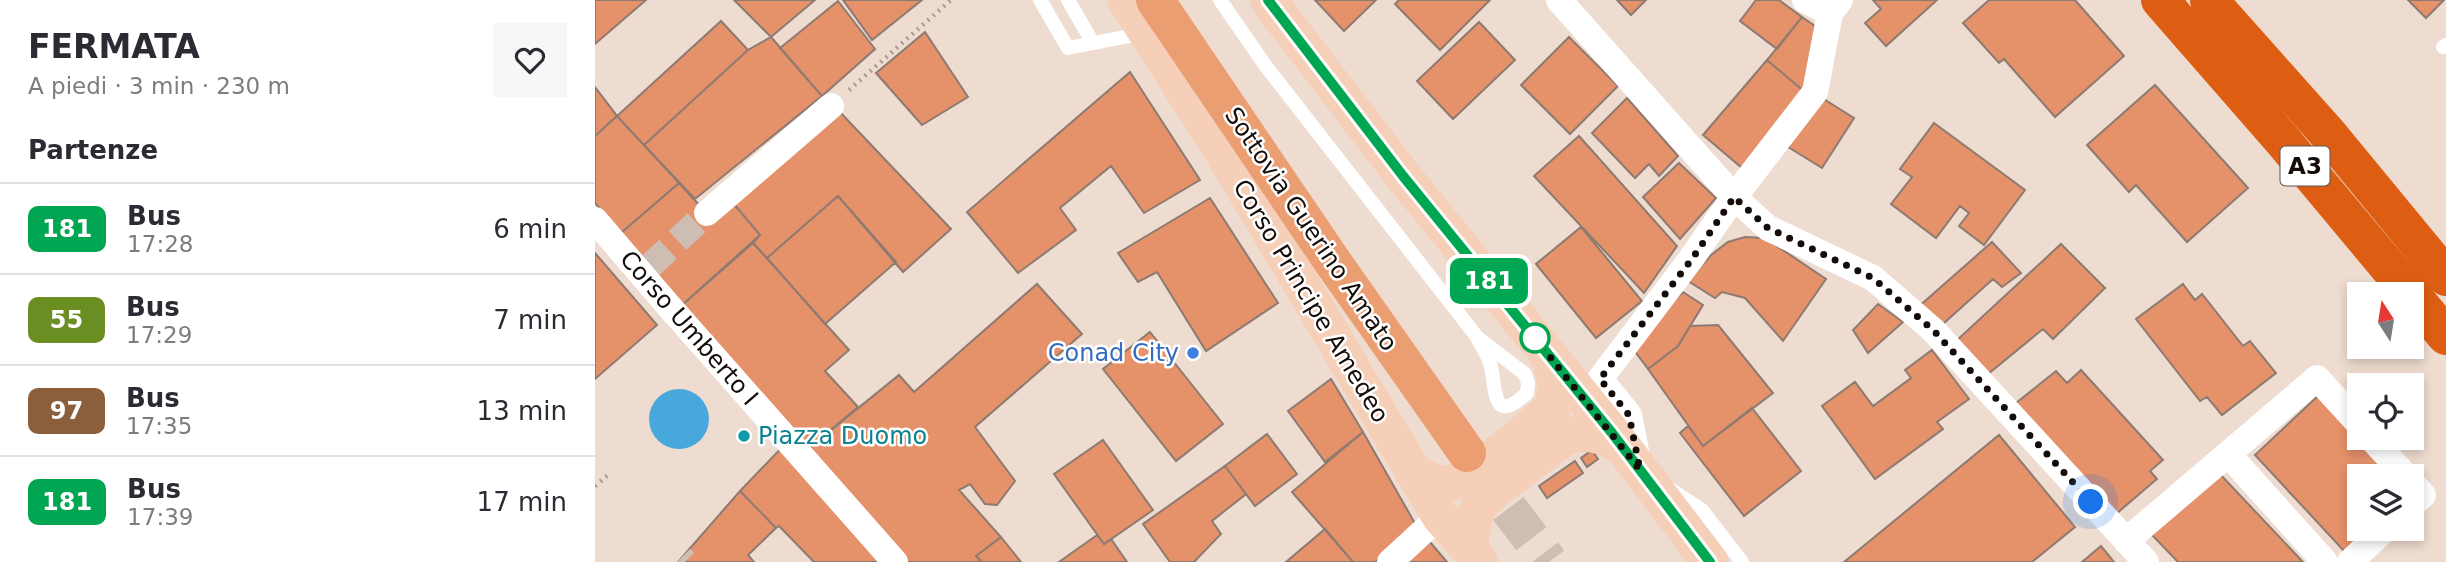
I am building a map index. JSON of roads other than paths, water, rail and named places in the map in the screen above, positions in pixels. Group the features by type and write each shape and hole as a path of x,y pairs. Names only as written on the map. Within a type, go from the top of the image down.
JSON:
{"highway":[{"name":"A3","path":"2160,0 2293,151 2446,336"},
{"name":"A3","path":"2209,0 2330,136 2446,277"}],"main road":[{"path":"1268,0 1403,176 1547,352 1710,562"},
{"name":"Sottovia Guerino Amato","path":"1148,7 1467,453"},
{"name":"Corso Principe Amedeo","path":"1148,7 1219,146 1440,516 1475,557"},
{"path":"1413,472 1433,482 1445,484 1467,477 1551,410 1556,396 1556,377 1547,352"},
{"path":"1475,557 1472,520 1478,506 1565,437 1578,432 1591,432 1631,458"}],"street":[{"path":"1559,0 1734,197 1768,228 1873,278 1934,331 2146,562"},
{"path":"1631,458 1629,415 1600,379 1815,92 1835,7 1805,0"},
{"path":"707,213 831,106"},
{"name":"Corso Umberto I","path":"595,220 645,271 895,562"},
{"path":"2126,541 2317,378 2347,411"},
{"path":"2382,450 2395,464"},
{"path":"2228,454 2325,562"},
{"path":"1390,562 1440,516"},
{"path":"2350,562 2372,541"}],"lane":[{"path":"1040,0 1068,47 1093,43 1148,7"},
{"path":"1068,0 1093,43"},
{"path":"1220,0 1265,65 1477,337 1490,363 1495,398 1500,404 1514,405 1527,393 1528,383 1524,374 1477,337"},
{"path":"1631,458 1702,509 1742,562"}],"water":[{"path":"673,389 685,389 704,402 709,419 707,431 696,444 685,449 673,449 654,436 649,425 649,413 662,394"}],"tunnel":[{"path":"649,267 707,213"},
{"path":"1474,463 1549,562"},
{"path":"681,558 685,562"}],"place":[{"name":"Conad City","path":"1193,353"},
{"name":"Piazza Duomo","path":"744,436"}]}
